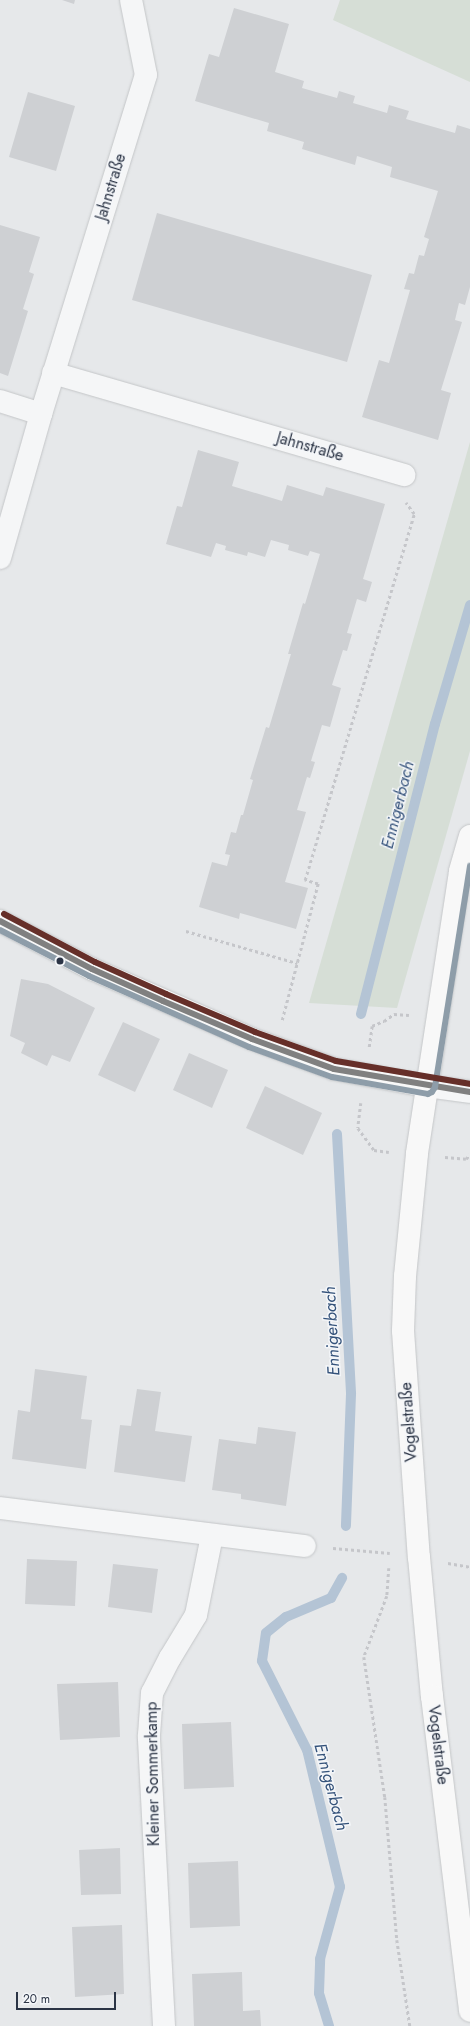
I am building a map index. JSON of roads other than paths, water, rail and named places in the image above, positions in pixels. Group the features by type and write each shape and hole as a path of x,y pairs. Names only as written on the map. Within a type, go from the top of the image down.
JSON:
{"street":[{"name":"Jahnstraße","path":"0,558 53,373 146,75 131,0"},
{"name":"Jahnstraße","path":"53,373 405,475"},
{"path":"0,401 41,414"},
{"name":"Vogelstraße","path":"470,836 460,872 427,1086 410,1222 403,1331 419,1557 432,1696 470,2011"},
{"path":"0,920 92,969 275,1048 334,1069 427,1086 470,1092"},
{"path":"0,1508 212,1536 305,1546"},
{"name":"Kleiner Sommerkamp","path":"164,2026 149,1735 152,1693 170,1658 196,1615 212,1536"}],"waterway":[{"name":"Ennigerbach","path":"361,1014 435,724 470,605"},
{"name":"Ennigerbach","path":"337,1134 351,1394 346,1526"},
{"name":"Ennigerbach","path":"329,2026 319,1993 320,1959 340,1887 307,1750 262,1661 266,1633 286,1617 331,1598 342,1578"}]}
